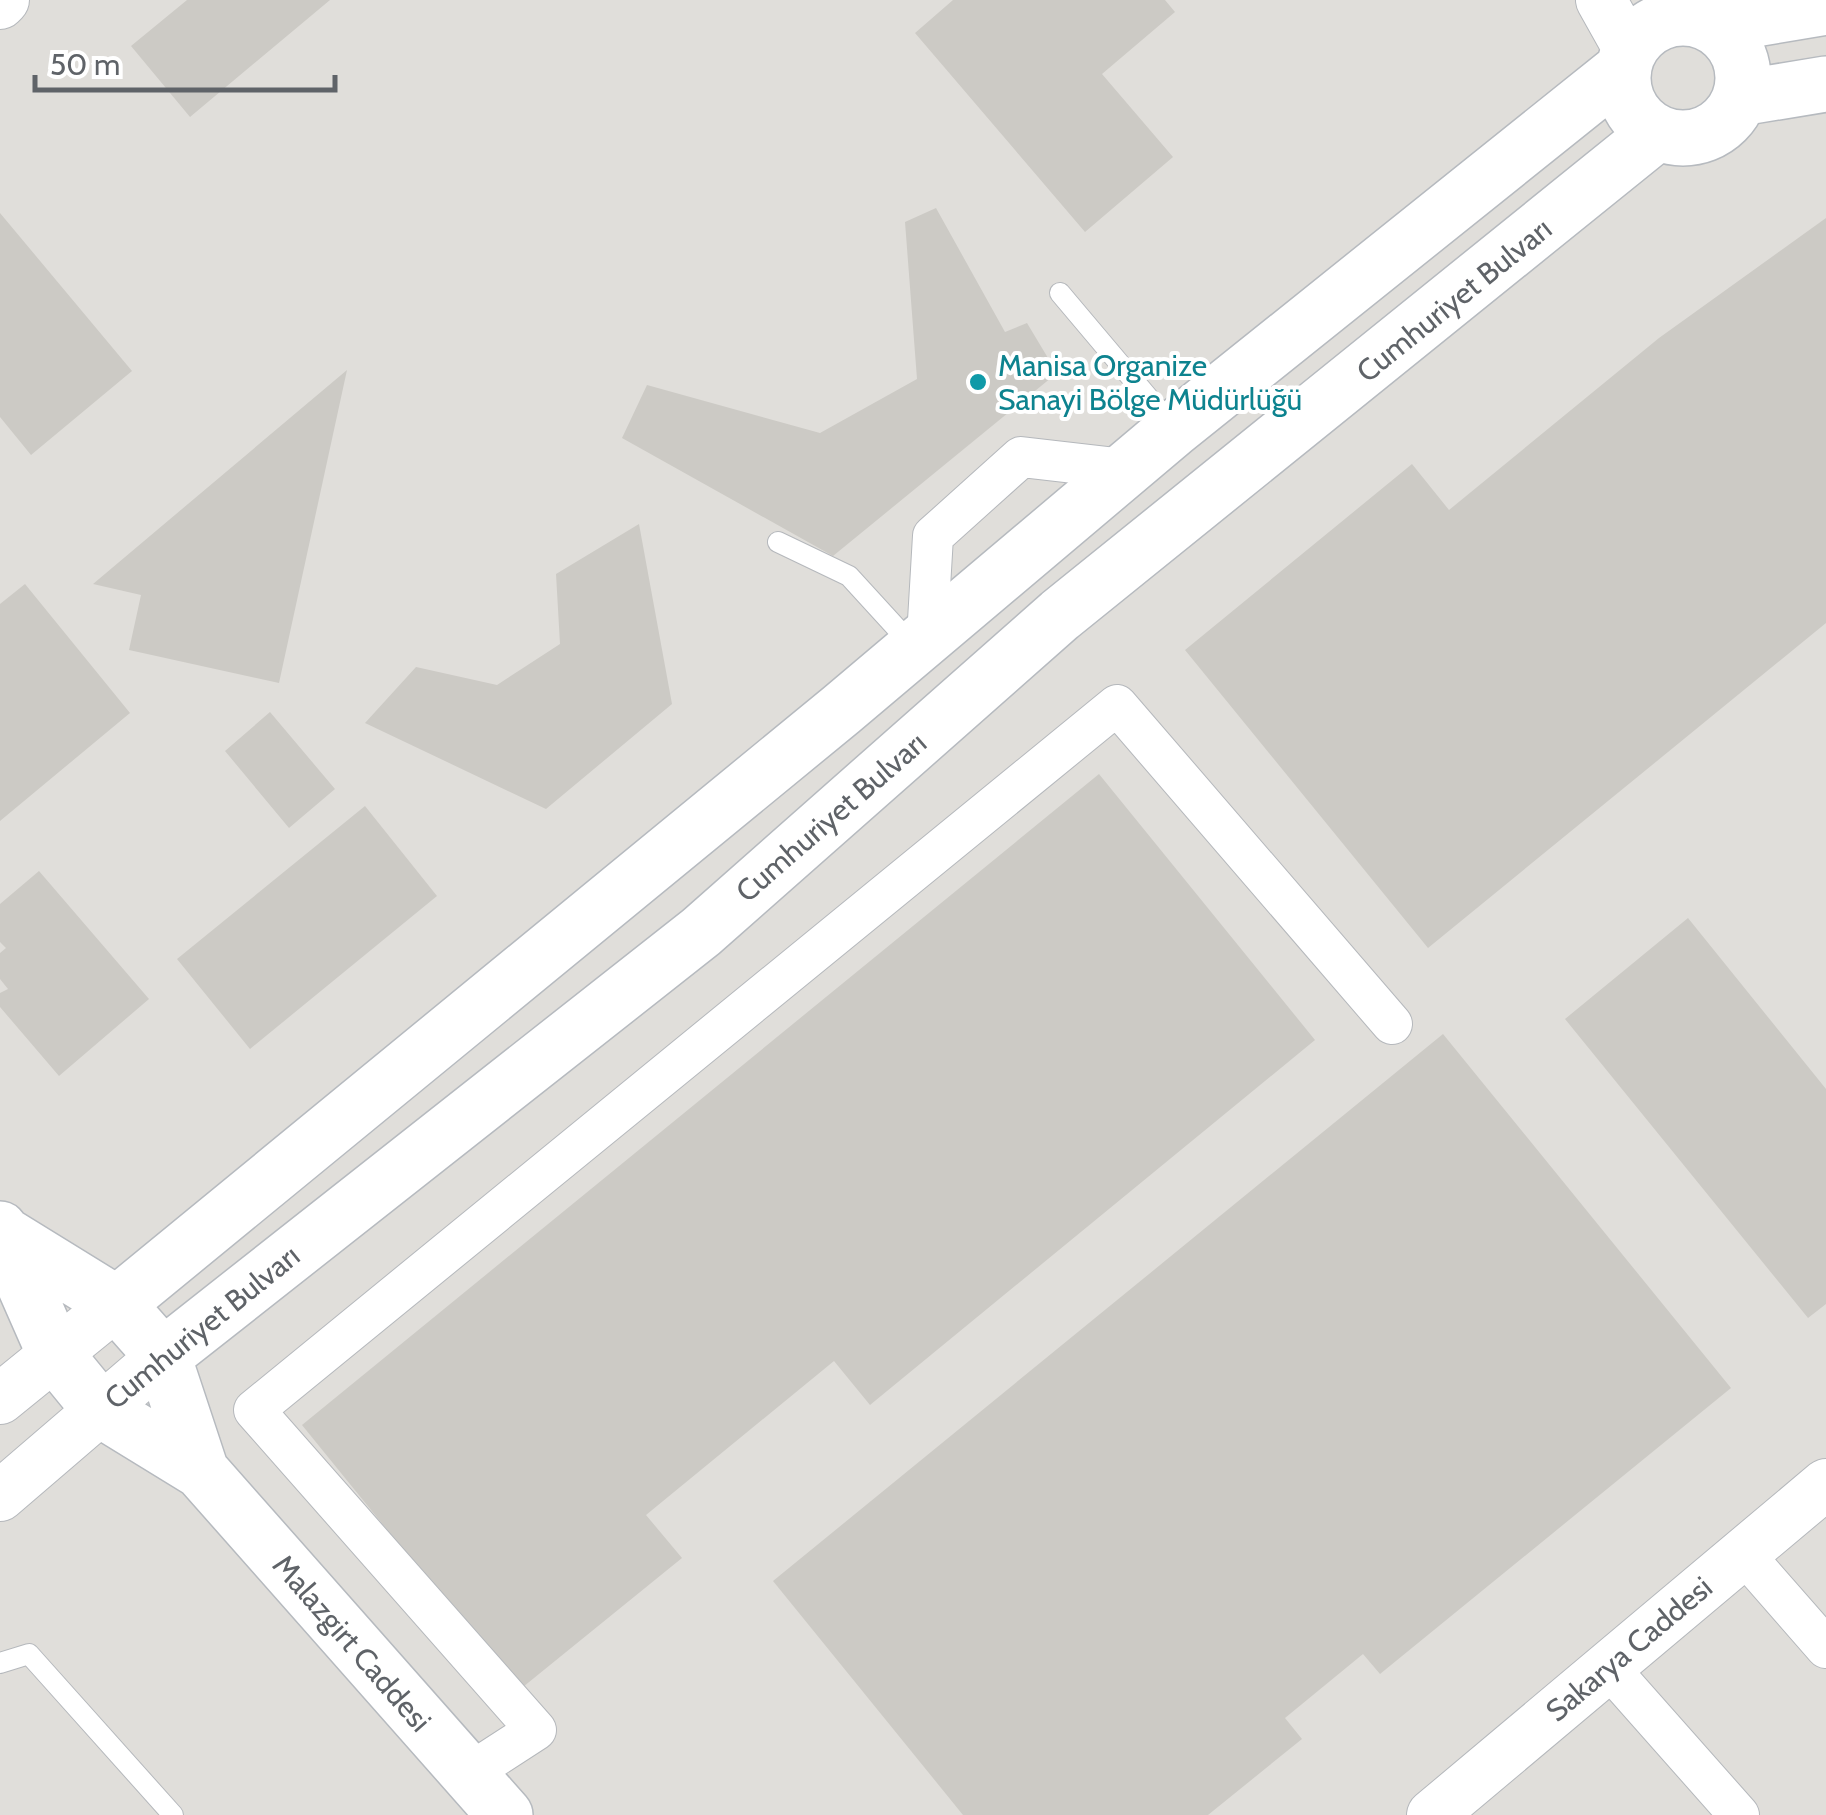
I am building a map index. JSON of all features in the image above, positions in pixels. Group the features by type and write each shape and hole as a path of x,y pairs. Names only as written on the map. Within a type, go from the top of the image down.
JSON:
{"main road":[{"path":"118,1304 921,643 1174,428 1626,60 1656,24 1696,15 1826,7"},
{"path":"1626,60 1630,106 1657,133 1696,138 1715,130 1730,116 1740,98 1744,78 1740,58 1730,40 1696,15"},
{"path":"1740,98 1826,84"},
{"name":"Cumhuriyet Bulvarı","path":"163,1356 701,932 1060,616 1657,133"},
{"path":"2,1232 118,1304 163,1356 201,1471"},
{"path":"2,1232 54,1354 100,1409 201,1471"},
{"name":"Malazgirt Caddesi","path":"201,1471 505,1815"}],"street":[{"path":"1600,0 1626,60"},
{"path":"921,643 933,536 1021,458 1125,469"},
{"path":"468,1774 536,1730 254,1410 1117,705 1392,1024"},
{"path":"0,1399 118,1304"},
{"name":"Cumhuriyet Bulvarı","path":"0,1496 163,1356"},
{"name":"Sakarya Caddesi","path":"1432,1815 1826,1484"},
{"path":"1743,1553 1826,1648"},
{"path":"1608,1667 1734,1813"}],"lane":[{"path":"1060,293 1174,428"},
{"path":"778,542 849,576 921,643"},
{"path":"0,1662 29,1654 173,1815"}],"shaded area":[{"path":"0,0 1826,0 1826,1815 0,1815"}],"building":[{"path":"187,0 330,0 190,117 131,46"},
{"path":"953,0 1165,0 1175,12 1102,74 1173,157 1085,232 915,33"},
{"name":"Manisa Organize Sanayi Bölge Müdürlüğü","path":"936,208 1005,332 1027,323 1057,373 833,556 622,438 647,385 820,433 917,379 905,222"},
{"path":"0,213 132,371 31,455 0,417"},
{"path":"1826,218 1826,623 1428,948 1185,650 1412,464 1449,510 1659,338"},
{"path":"347,370 279,683 129,650 141,595 93,584"},
{"path":"639,524 672,704 546,809 365,723 416,667 497,685 560,644 556,574"},
{"path":"25,584 130,713 0,821 0,604"},
{"path":"270,712 335,789 289,828 225,751"},
{"path":"1099,774 1315,1040 870,1405 834,1361 646,1515 682,1558 518,1691 302,1425"},
{"path":"365,806 437,896 250,1049 177,959"},
{"path":"39,871 149,999 59,1076 0,1007 0,993 8,989 0,979 0,953 6,948 0,942 0,904"},
{"path":"1688,918 1826,1089 1826,1304 1808,1318 1565,1019"},
{"path":"1443,1034 1731,1388 1380,1674 1363,1654 1285,1718 1302,1739 1208,1815 963,1815 773,1581"}],"place":[{"name":"Manisa Organize Sanayi Bölge Müdürlüğü","path":"978,382"}]}
